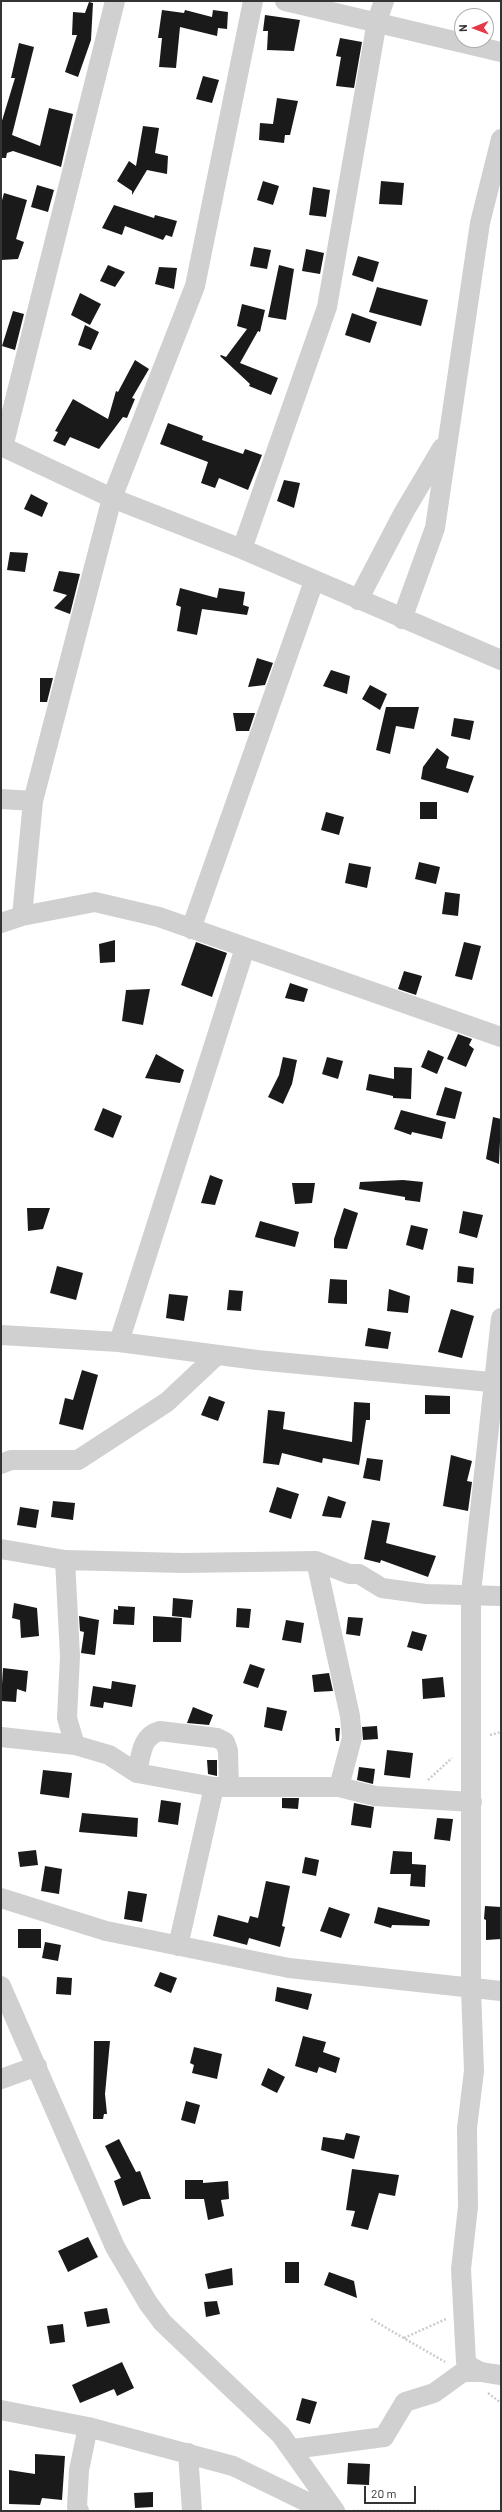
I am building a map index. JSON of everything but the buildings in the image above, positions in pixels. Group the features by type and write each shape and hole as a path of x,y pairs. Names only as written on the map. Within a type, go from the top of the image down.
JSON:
{"street":[{"path":"115,1 2,446 112,498 242,549 402,619 501,660"},
{"path":"22,916 33,801 112,498 195,286 253,1"},
{"path":"285,1 377,21 501,52"},
{"path":"242,549 327,307 377,21 384,1"},
{"path":"402,619 435,528 480,223 501,139"},
{"path":"358,600 404,512 447,440"},
{"path":"191,929 314,581"},
{"path":"1,799 33,801"},
{"path":"1,922 22,916 95,902 159,917 501,1037"},
{"path":"119,1342 245,948"},
{"path":"476,2378 466,2362 461,2269 468,2207 467,2128 474,2070 471,1989 471,1594 497,1382 501,1318"},
{"path":"1,1335 119,1342 217,1355 497,1382"},
{"path":"1,1464 11,1460 78,1460 167,1402 217,1355"},
{"path":"1,1549 66,1560 183,1563 316,1561 348,1574 359,1574 382,1588 426,1594 501,1596"},
{"path":"66,1560 70,1656 67,1718 69,1730 75,1745"},
{"path":"316,1561 350,1716 352,1738 339,1787"},
{"path":"137,1773 143,1747 148,1737 153,1733 160,1731 217,1738 225,1742 228,1751 221,1787 178,1946"},
{"path":"1,1737 75,1745 109,1755 137,1773 221,1787 339,1787 375,1796 472,1802"},
{"path":"1,1898 106,1931 289,1968 471,1989 501,1991"},
{"path":"1,1986 115,2247 148,2303 163,2323 281,2435 306,2467 335,2511"},
{"path":"1,2078 37,2066"},
{"path":"293,2449 384,2437 405,2402 476,2378 501,2375"},
{"path":"1,2410 88,2427 142,2443 188,2453 233,2466 298,2497 335,2511"},
{"path":"79,2511 76,2507 79,2470 88,2427"},
{"path":"188,2453 192,2511"},
{"path":"298,2497 306,2467"}],"path":[{"path":"404,2338 463,2312"},
{"path":"371,2319 476,2378 501,2403"},
{"path":"335,2511 443,2511"}]}
